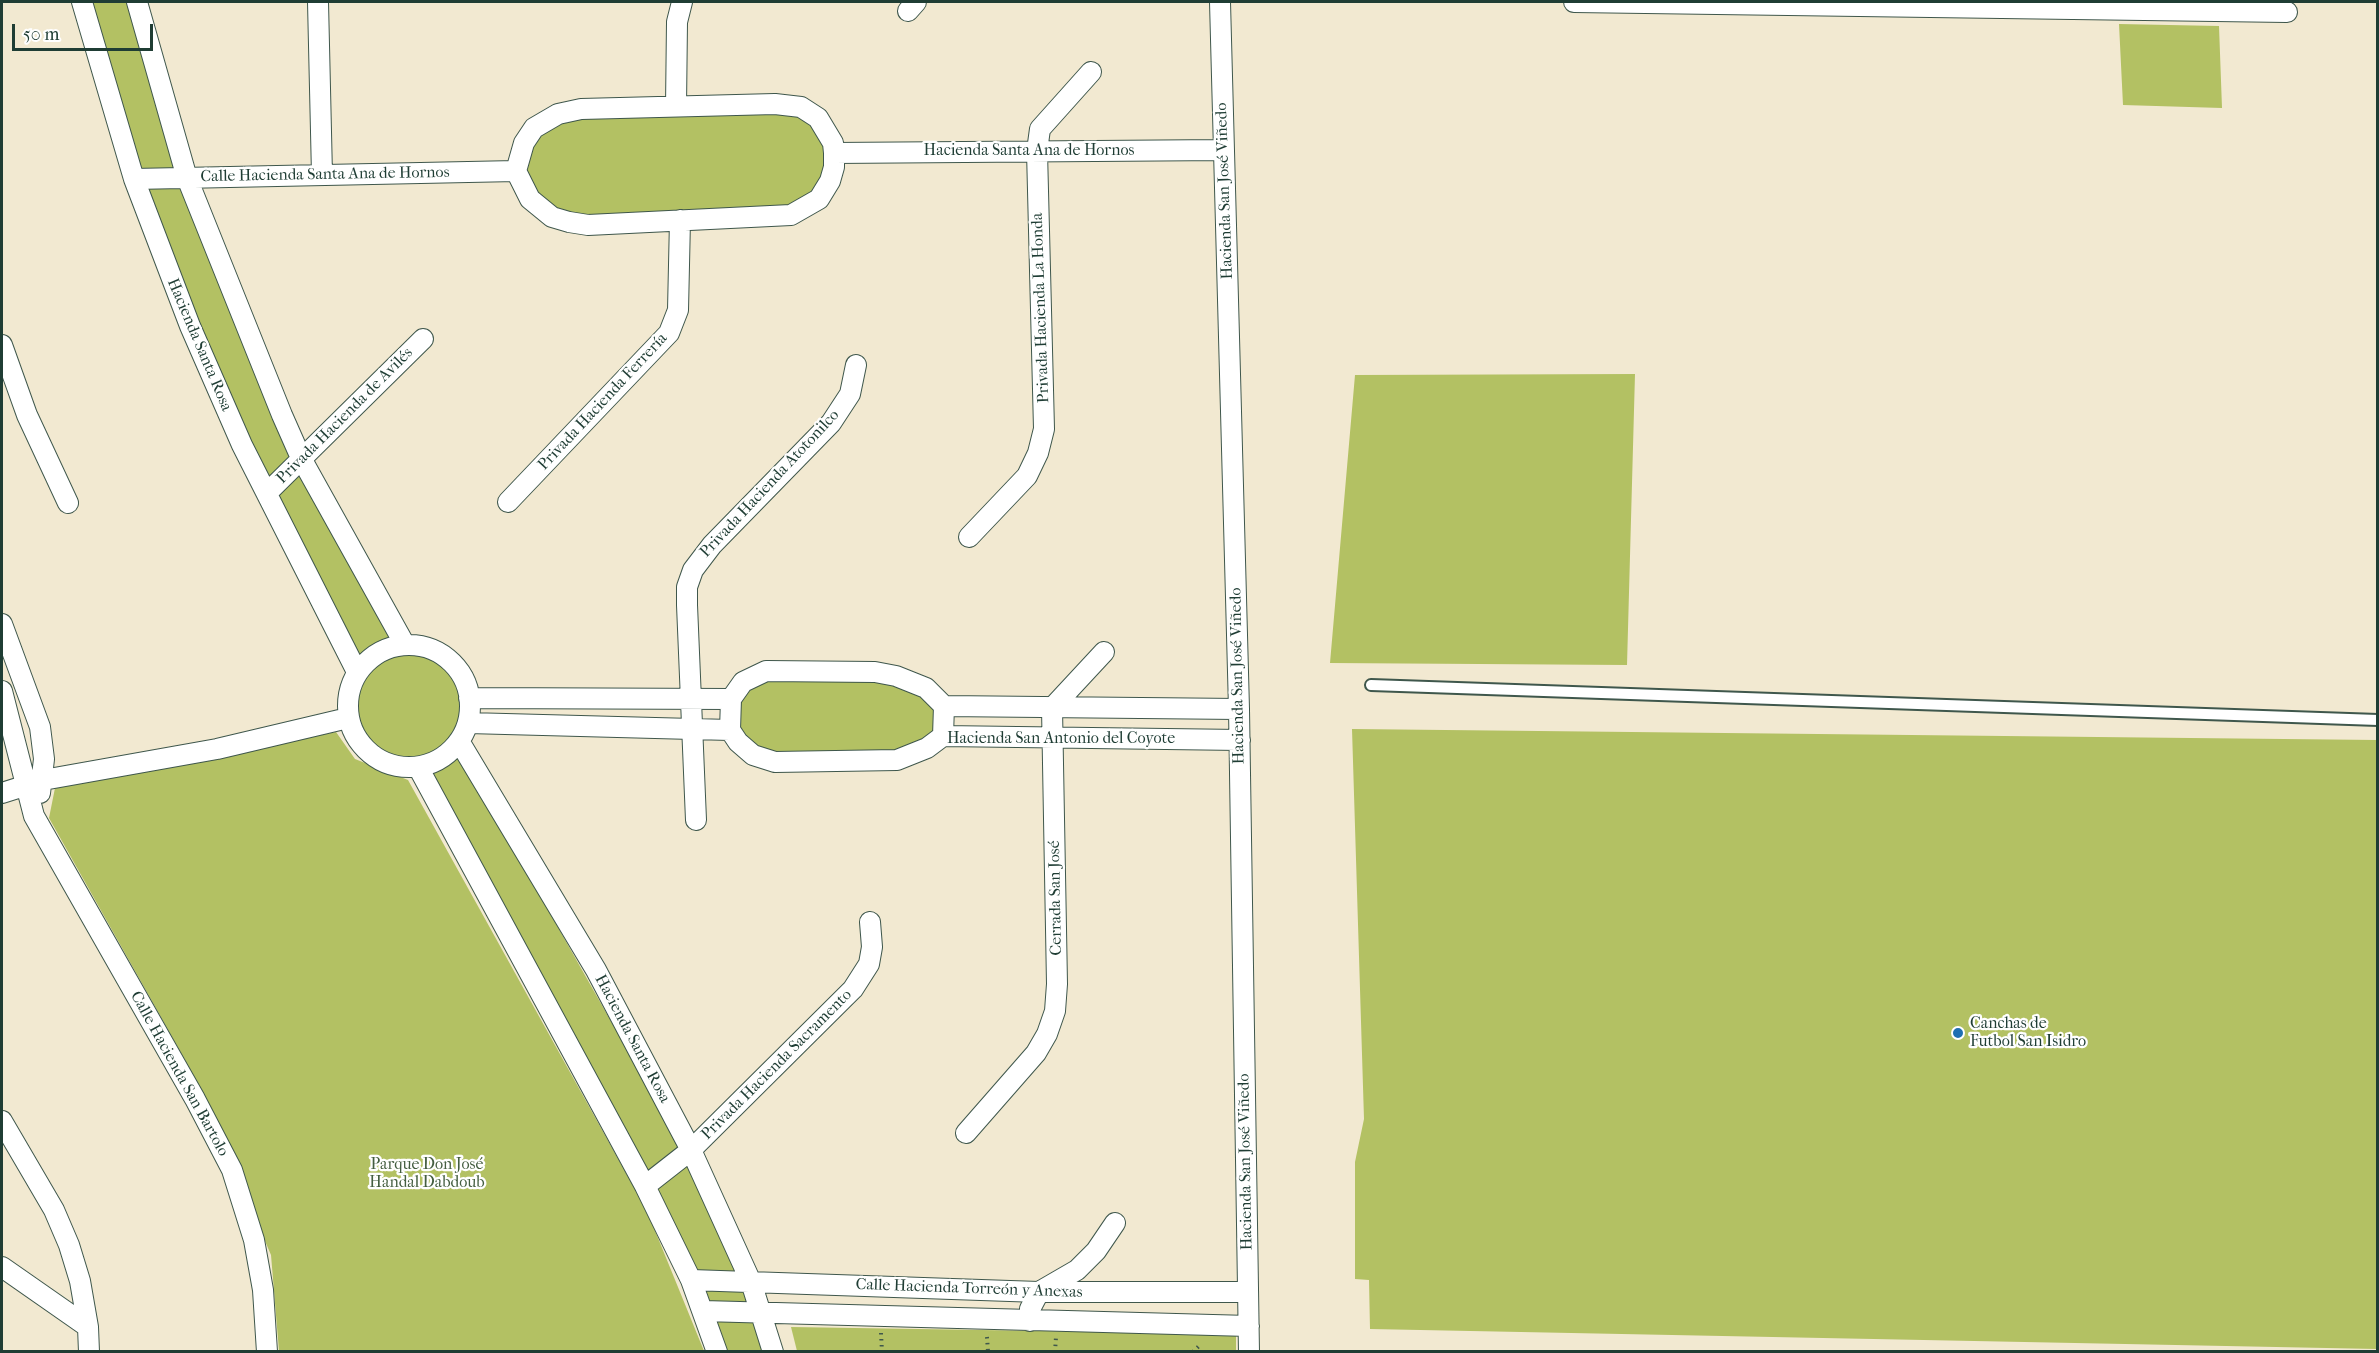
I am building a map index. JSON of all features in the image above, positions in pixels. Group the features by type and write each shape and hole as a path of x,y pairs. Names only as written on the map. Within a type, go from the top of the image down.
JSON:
{"street":[{"name":"Hacienda Santa Rosa","path":"82,2 134,179 190,326 242,445 357,672"},
{"path":"137,2 187,178 301,458 405,645"},
{"path":"318,2 322,175"},
{"path":"676,106 677,22 682,2"},
{"name":"Hacienda San José Viñedo","path":"1220,2 1240,740 1249,1352"},
{"path":"1574,2 2170,6 2287,12"},
{"name":"Privada Hacienda La Honda","path":"969,537 1027,476 1038,453 1044,429 1037,151 1040,129 1091,72"},
{"path":"775,104 801,107 818,118 827,130 834,153 830,182 819,199 791,215 588,225 569,222 552,217 530,199 516,171 524,143 534,129 558,114 581,109 775,104"},
{"name":"Hacienda Santa Ana de Hornos","path":"834,153 1224,150"},
{"name":"Calle Hacienda Santa Ana de Hornos","path":"134,179 516,171"},
{"name":"Privada Hacienda Ferrería","path":"508,502 669,333 678,310 680,220"},
{"name":"Privada Hacienda de Avilés","path":"267,493 423,339"},
{"path":"2,345 27,415 68,503"},
{"name":"Privada Hacienda Atotonilco","path":"696,820 690,729 687,596 693,570 712,545 831,423 850,394 856,365"},
{"path":"2,624 40,728 44,759 35,783"},
{"path":"405,645 435,651 448,659 458,670 470,698 468,723 459,741 441,758 418,767 402,768 373,757 353,733 348,718 347,702 357,672 378,653 405,645"},
{"path":"1052,708 1104,652"},
{"path":"468,723 730,730 730,699 743,682 766,671 875,672 912,681 926,688 944,705 1239,709"},
{"path":"2,692 11,761 35,783"},
{"path":"470,698 730,699"},
{"path":"943,736 944,705"},
{"name":"Cerrada San José","path":"966,1133 1036,1053 1047,1034 1054,1011 1057,984 1052,708"},
{"path":"2,793 89,770 206,751 348,718"},
{"name":"Hacienda San Antonio del Coyote","path":"730,730 738,742 753,755 775,762 897,760 927,748 943,736 1240,740"},
{"name":"Hacienda Santa Rosa","path":"459,741 596,970 691,1150 751,1282 763,1314 773,1352"},
{"path":"11,761 44,759 89,770"},
{"path":"418,767 645,1186 691,1280 717,1352"},
{"name":"Calle Hacienda San Bartolo","path":"35,783 34,816 195,1099 232,1170 254,1240 263,1290 267,1352"},
{"name":"Privada Hacienda Sacramento","path":"645,1186 691,1150 862,979 872,947 870,922"},
{"path":"2,1120 54,1210 69,1245 80,1281 88,1327 89,1352"},
{"path":"1030,1321 1030,1309 1039,1292 1077,1270 1096,1251 1115,1223"},
{"path":"2,1267 88,1327"},
{"name":"Calle Hacienda Torreón y Anexas","path":"691,1280 1039,1292 1248,1292"},
{"name":"Calle Hacienda Torreón y Anexas","path":"703,1311 1249,1326"}],"lane":[{"path":"1371,685 2378,720"}],"green space":[{"path":"89,2 134,2 182,175 138,174"},
{"path":"2119,24 2219,26 2222,108 2123,105"},
{"path":"582,112 799,112 826,140 826,179 791,211 586,221 556,215 526,182 528,144 545,126"},
{"path":"140,184 183,185 294,455 269,484 193,322"},
{"path":"1635,374 1627,665 1330,663 1355,375"},
{"path":"300,466 398,641 375,648 363,656 359,665 274,493"},
{"path":"407,652 428,656 446,668 458,686 462,707 458,728 446,746 428,758 407,762 386,758 368,746 356,728 352,707 356,686 368,668 386,656"},
{"path":"762,677 900,681 938,707 938,727 926,743 895,757 775,759 736,731 737,700"},
{"name":"Canchas de Futbol San Isidro","path":"1352,729 2377,740 2377,1349 1370,1329 1369,1280 1355,1279 1355,1162 1364,1119"},
{"name":"Parque Don José Handal Dabdoub","path":"336,732 355,759 408,780 647,1211 704,1351 279,1351 271,1255 194,1076 49,818 55,788"},
{"path":"458,750 683,1149 739,1272 769,1351 721,1351 424,771 451,759"},
{"path":"791,1327 1236,1334 1236,1351 797,1351"}],"place":[{"name":"Canchas de Futbol San Isidro","path":"1958,1033"}]}
